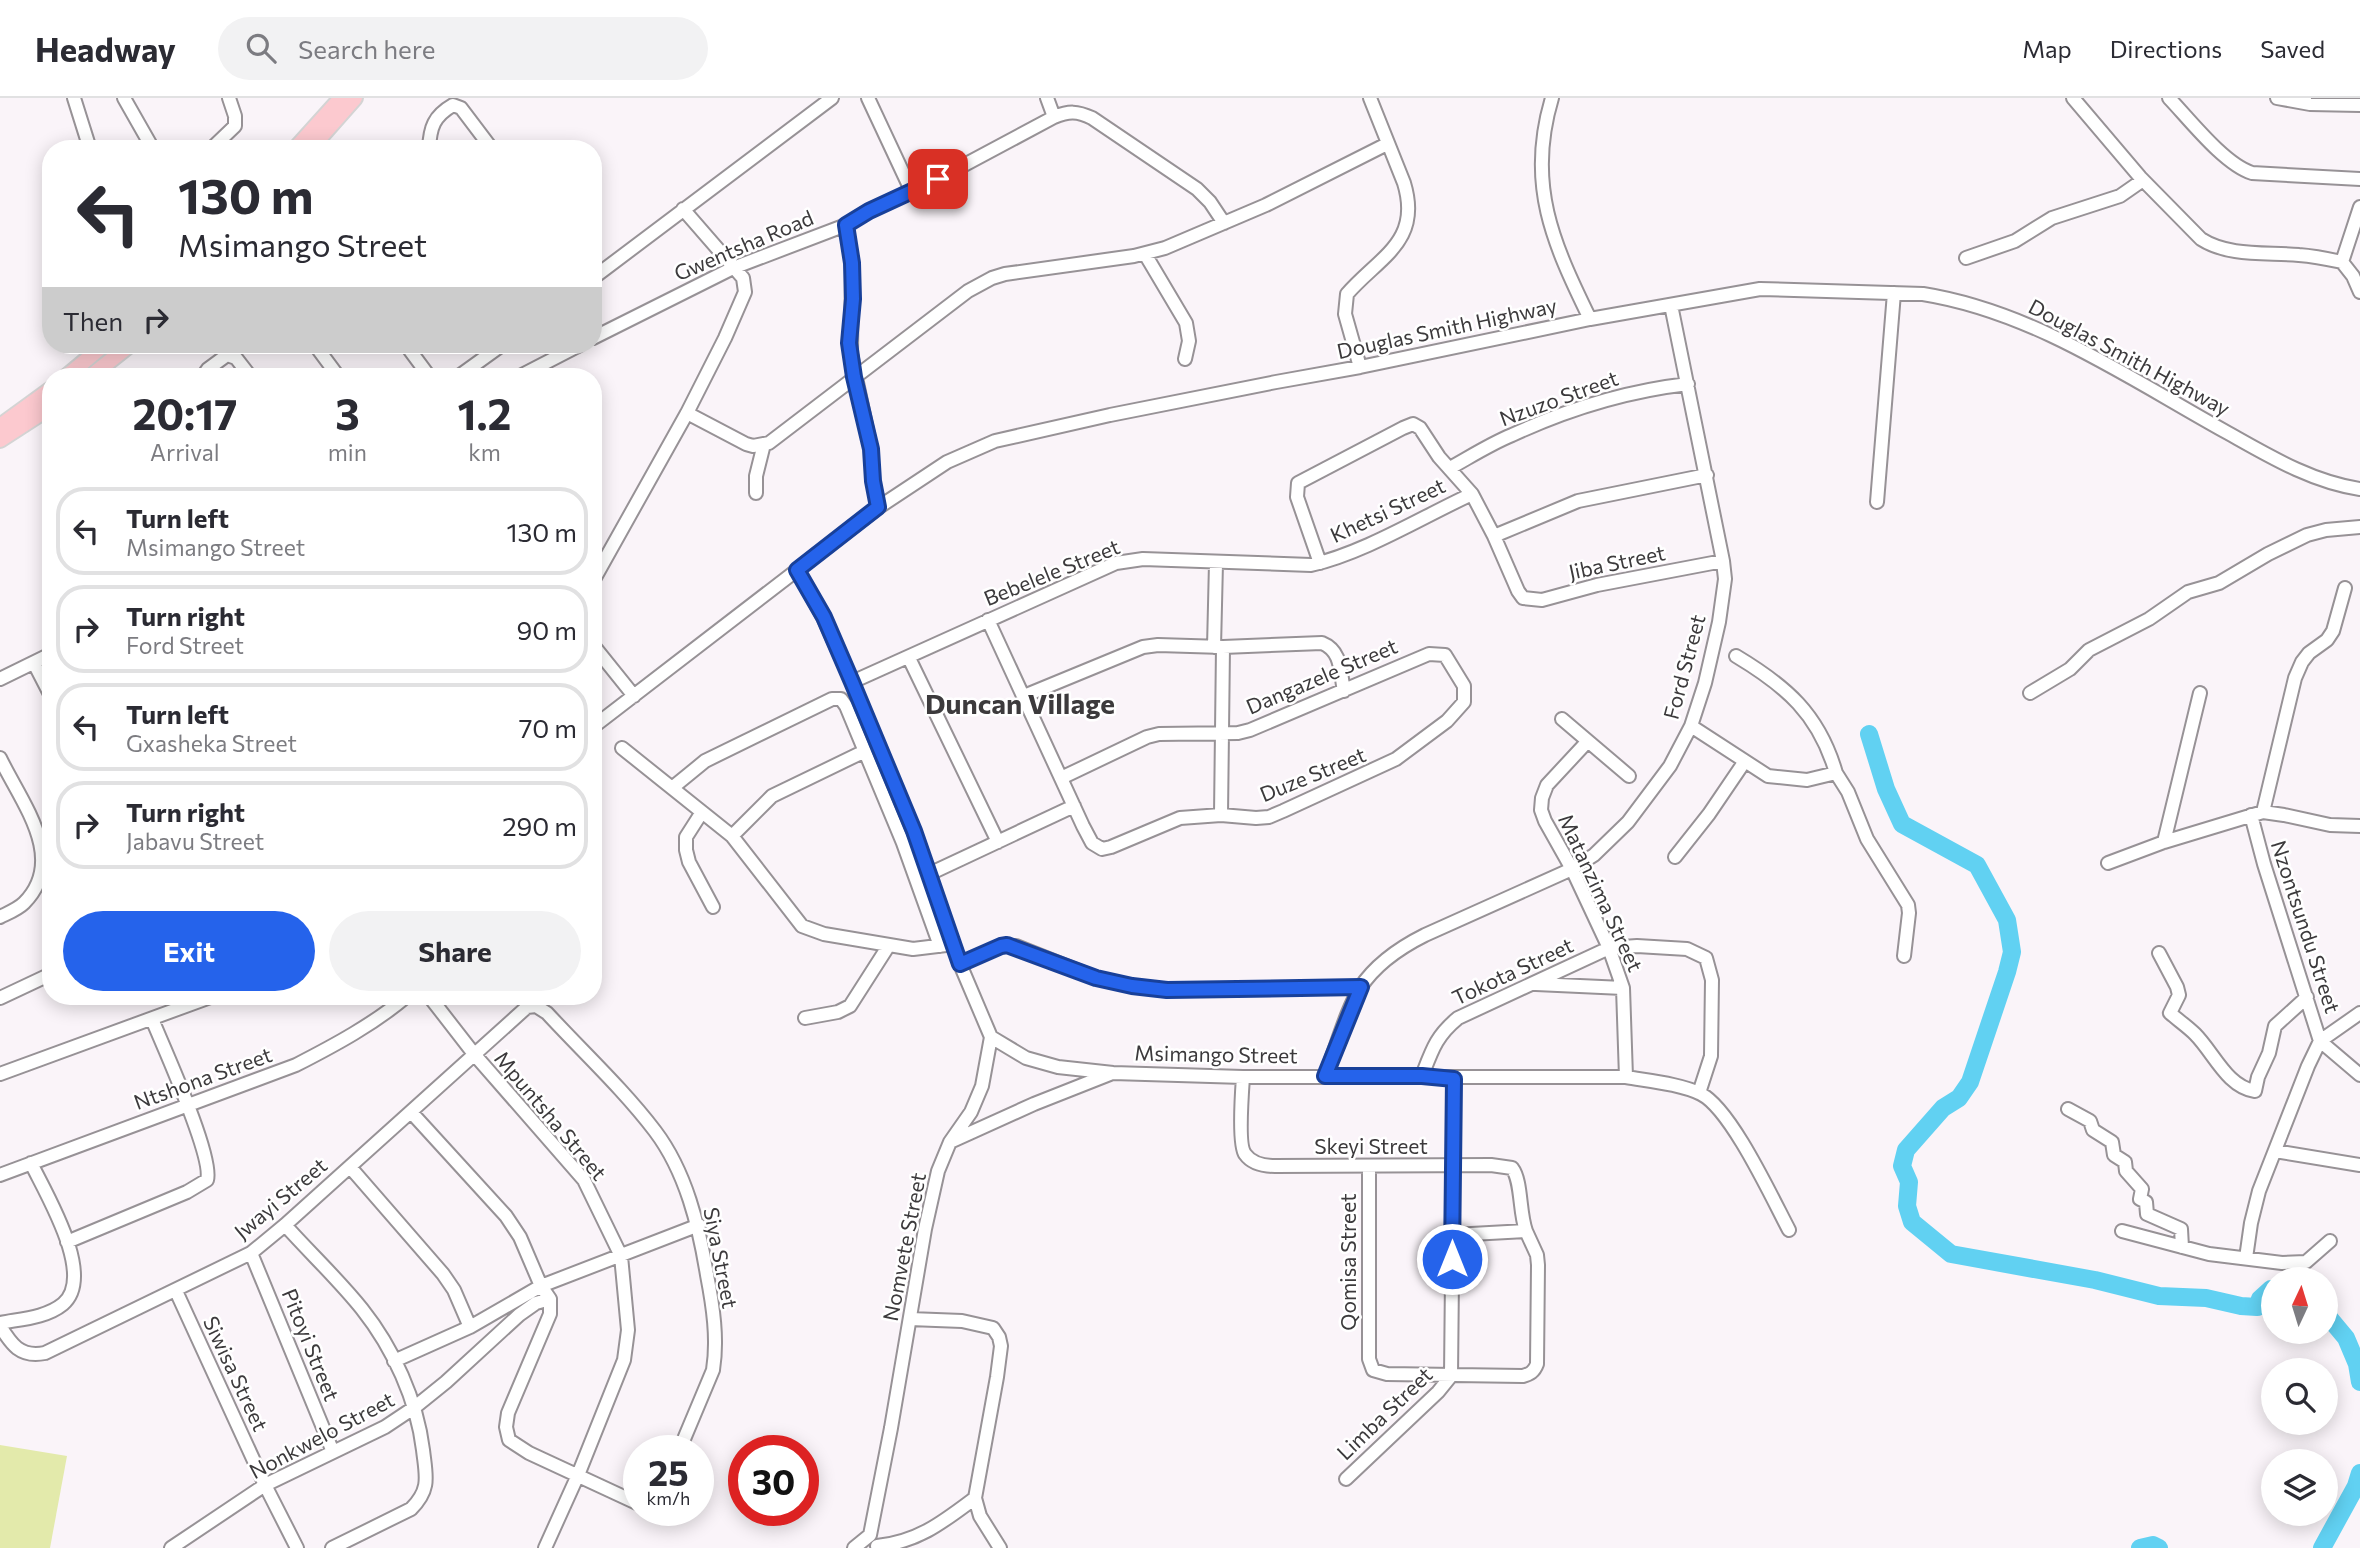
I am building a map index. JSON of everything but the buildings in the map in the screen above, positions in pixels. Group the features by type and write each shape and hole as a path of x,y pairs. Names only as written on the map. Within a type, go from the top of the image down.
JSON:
{"main road":[{"path":"303,140 341,98"},
{"path":"318,140 355,98"},
{"path":"83,368 96,354"},
{"path":"88,368 114,354"},
{"path":"0,426 42,396"},
{"path":"0,440 42,413"}],"street":[{"path":"74,98 87,140"},
{"path":"124,98 148,140"},
{"path":"220,140 234,126 235,116 229,98"},
{"path":"602,271 832,98"},
{"path":"868,98 911,190"},
{"path":"1047,98 1054,117 1072,111 1092,118 1197,189 1224,223"},
{"path":"1552,98 1542,157 1542,184 1547,215 1564,266 1590,319"},
{"path":"2073,98 2143,180 2202,239 2213,246 2229,250 2303,255 2342,262 2353,275 2360,292"},
{"path":"2169,98 2228,160 2241,170 2252,173 2360,179"},
{"path":"2277,98 2310,104 2360,105"},
{"path":"1360,368 1345,314 1347,294 1396,247 1404,233 1408,217 1407,194 1372,99"},
{"path":"429,140 433,121 453,105 461,107 485,140"},
{"name":"Gwentsha Road","path":"602,334 733,268 846,225 1054,117"},
{"path":"687,413 746,444 764,444 968,291 992,278 1042,267 1145,254 1165,248 1266,205 1387,144"},
{"path":"1966,258 2015,241 2052,218 2120,196 2143,180"},
{"path":"2342,262 2360,207"},
{"path":"602,565 687,413 745,292 745,282 683,209"},
{"path":"846,225 852,263 853,299 849,343 871,449 878,507"},
{"path":"1145,254 1186,323 1189,341 1185,359"},
{"name":"Douglas Smith Highway","path":"602,720 878,507 947,462 995,441 1590,319 1760,289 1891,292 1948,298 1992,310 2087,354 2277,460 2306,474 2360,489"},
{"path":"1877,502 1891,292"},
{"name":"Ford Street","path":"1325,1076 1361,987 1404,946 1572,869 1594,855 1628,822 1670,766 1691,726 1705,684 1725,579 1707,475 1671,304"},
{"path":"469,368 487,354"},
{"path":"535,368 563,354"},
{"path":"209,368 228,355 236,358 244,368"},
{"name":"Nzuzo Street","path":"1450,468 1512,435 1587,406 1652,388 1688,384"},
{"path":"1320,562 1297,497 1297,486 1301,479 1413,424 1420,428 1439,457 1472,494 1494,536 1578,501 1707,475"},
{"path":"756,494 755,483 764,444"},
{"name":"Khetsi Street","path":"1320,562 1366,545 1472,494"},
{"path":"2030,693 2070,669 2089,650 2149,619 2188,592 2219,583 2299,537 2326,530 2360,527"},
{"name":"Jiba Street","path":"1494,536 1521,596 1533,600 1723,561"},
{"name":"Bebelele Street","path":"852,682 1125,560 1291,565 1320,562"},
{"path":"1216,563 1223,734 1221,815"},
{"path":"797,570 824,617 914,831 929,874 946,945"},
{"path":"2257,814 2295,678 2309,653 2327,640 2333,631 2345,588"},
{"path":"929,874 1074,806 988,620"},
{"path":"1024,696 1143,647 1158,645 1219,647 1322,643 1336,653 1344,691"},
{"name":"Dangazele Street","path":"1061,778 1147,737 1159,734 1223,734 1250,730 1422,656 1435,653 1445,656 1464,686"},
{"path":"602,656 634,696"},
{"path":"1736,656 1776,681 1802,705 1819,731 1867,839 1908,905 1904,956"},
{"path":"909,658 998,842"},
{"path":"0,679 42,659"},
{"path":"34,663 42,679"},
{"name":"Duze Street","path":"1074,806 1092,842 1102,849 1111,848 1172,820 1221,815 1269,817 1383,767 1447,721 1464,702 1464,686"},
{"path":"2164,842 2200,693"},
{"path":"672,788 705,761 832,699 843,701 946,945 960,964 991,1037"},
{"path":"1562,719 1629,776"},
{"path":"1691,726 1768,776 1807,780 1836,773"},
{"name":"Matanzima Street","path":"1587,742 1548,785 1541,804 1545,821 1572,869 1609,948 1623,988 1626,1077"},
{"path":"622,748 732,836 802,926 824,934 913,949 946,945"},
{"path":"732,836 772,796 865,751"},
{"path":"0,760 37,830 42,851"},
{"path":"1675,857 1745,761"},
{"path":"702,812 686,837 685,850 713,907"},
{"path":"2108,863 2164,842 2257,814 2284,815 2330,825 2360,824"},
{"name":"Nzontsundu Street","path":"2257,814 2256,839 2320,1041 2360,1075"},
{"path":"0,917 19,907 27,899 42,865"},
{"path":"805,1018 838,1012 850,1006 889,945"},
{"path":"960,964 1007,945 1096,978 1132,986 1167,990 1361,987"},
{"path":"1609,948 1637,946 1687,949 1706,958 1712,980 1711,1056 1699,1093 1714,1102 1727,1120 1789,1230"},
{"name":"Tokota Street","path":"1422,1076 1442,1030 1458,1018 1609,948"},
{"path":"2159,953 2179,995 2170,1013 2196,1035 2229,1076 2245,1090 2255,1091 2269,1053 2275,1026 2306,997"},
{"path":"0,998 42,978"},
{"path":"1534,984 1623,988"},
{"path":"0,1074 189,1005"},
{"name":"Ntshona Street","path":"0,1175 296,1065 336,1044 396,1005"},
{"name":"Mpuntsha Street","path":"436,1005 474,1054 583,1180 621,1256 628,1330 624,1360 578,1475 545,1548"},
{"name":"Siya Street","path":"527,1007 536,1006 547,1013 656,1132 673,1163 698,1225 709,1284 715,1357 713,1370 686,1435"},
{"name":"Jwayi Street","path":"0,1324 12,1345 20,1352 36,1355 45,1353 251,1253 527,1007"},
{"path":"2246,1258 2250,1223 2259,1191 2308,1066 2320,1041 2360,1013"},
{"path":"67,1241 187,1192 207,1180 208,1166 188,1105 152,1019"},
{"name":"Msimango Street","path":"991,1037 1026,1058 1058,1067 1113,1073 1243,1077 1422,1076 1454,1079 1626,1077 1699,1093"},
{"name":"Nomvete Street","path":"874,1543 925,1229 938,1171 950,1142 971,1112 982,1086 991,1037"},
{"path":"950,1142 1034,1104 1113,1073"},
{"name":"Skeyi Street","path":"1243,1077 1242,1146 1246,1156 1254,1162 1275,1166 1491,1165 1512,1168 1517,1178 1521,1217 1527,1231"},
{"path":"1451,1376 1454,1079"},
{"path":"2068,1108 2090,1121 2093,1130 2112,1142 2114,1155 2124,1162 2126,1171 2142,1189 2140,1199 2146,1202 2147,1214 2181,1229 2182,1247"},
{"path":"411,1112 506,1216 520,1237 541,1286 550,1298 550,1314 508,1413 506,1434 512,1444 623,1496"},
{"path":"2275,1151 2360,1165"},
{"path":"0,1324 33,1317 63,1304 73,1292 74,1265 67,1241 31,1163"},
{"name":"Qomisa Street","path":"1369,1166 1369,1359"},
{"path":"350,1167 443,1274 454,1290 470,1327"},
{"path":"285,1225 361,1308 394,1361 415,1408 427,1475 423,1496 411,1510 331,1548"},
{"path":"394,1361 470,1327 541,1286 698,1225"},
{"path":"1453,1236 1527,1231"},
{"name":"Limba Street","path":"1369,1359 1373,1370 1378,1373 1523,1376 1533,1372 1537,1364 1538,1265 1537,1255 1527,1231"},
{"path":"2122,1231 2209,1254 2282,1263 2306,1262 2330,1241"},
{"name":"Pitoyi Street","path":"251,1253 333,1452"},
{"name":"Siwisa Street","path":"176,1291 265,1485 297,1548"},
{"name":"Nonkwelo Street","path":"171,1548 265,1485 385,1427 415,1408 519,1315 536,1303 550,1298"},
{"path":"910,1319 962,1321 993,1328 999,1336 1001,1346 997,1377 975,1498 980,1516 1000,1548"},
{"name":"Limba Street","path":"1346,1479 1438,1392 1451,1376"},
{"path":"854,1548 874,1543 897,1544 922,1534 975,1498"}],"green space":[{"path":"0,1445 67,1456 50,1548 0,1548"}],"waterway":[{"path":"1869,734 1886,789 1902,824 1977,865 2007,920 2012,952 1970,1082 1959,1098 1943,1108 1906,1150 1902,1166 1909,1182 1907,1206 1912,1222 1951,1254 2095,1280 2159,1296 2206,1298 2257,1307 2261,1298"},
{"path":"2338,1328 2346,1338 2357,1364 2360,1382"},
{"path":"2322,1548 2356,1486 2360,1473"},
{"path":"2140,1548 2153,1545 2159,1548"}],"district":[{"name":"Duncan Village","path":"1020,704"}],"route":[{"path":"938,179 869,211 846,225 852,263 853,299 849,343 871,449 878,507 797,570 824,617 914,831 960,964 1007,945 1016,946 1096,978 1132,986 1167,990 1361,987 1325,1076 1422,1076 1454,1079 1452,1259"}]}
